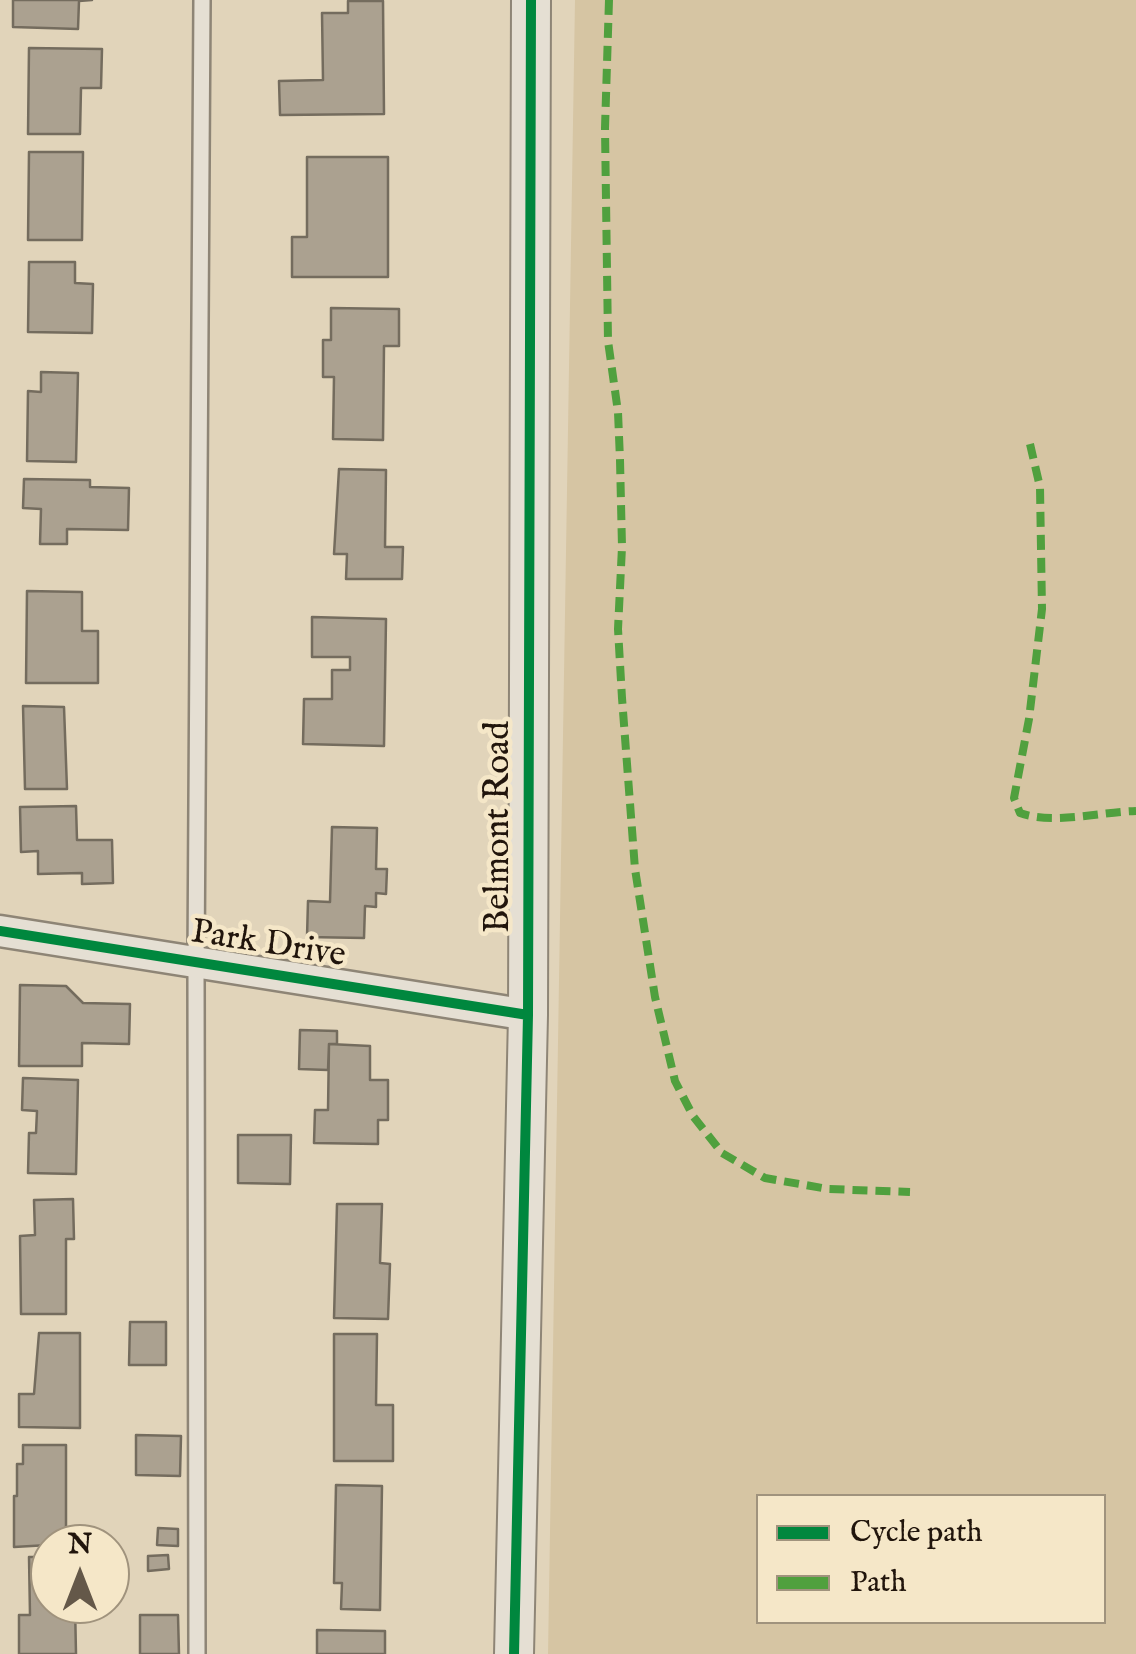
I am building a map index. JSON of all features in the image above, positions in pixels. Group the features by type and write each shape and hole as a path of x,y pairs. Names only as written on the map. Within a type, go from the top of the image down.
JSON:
{"street":[{"name":"Belmont Road","path":"514,1654 528,1015 532,0"},
{"name":"Park Drive","path":"0,931 528,1015"}],"lane":[{"path":"197,1654 196,962 202,0"}],"shaded area":[{"path":"575,0 1136,0 1136,1654 548,1654"}],"building":[{"path":"13,0 92,0 79,1 78,29 13,27"},
{"path":"348,1 383,1 384,114 280,115 279,81 323,80 322,13 348,13"},
{"path":"29,48 102,49 101,88 81,88 80,134 28,134"},
{"path":"29,152 83,152 82,240 28,240"},
{"path":"307,157 388,157 388,277 292,277 292,237 307,237"},
{"path":"29,262 75,262 75,283 93,284 92,333 28,332"},
{"path":"331,308 399,309 399,346 384,346 383,440 333,439 334,377 323,377 323,340 331,340"},
{"path":"41,372 78,373 76,462 27,461 28,391 41,392"},
{"path":"339,469 386,470 385,547 403,547 402,579 346,579 347,554 334,554"},
{"path":"24,479 90,480 90,487 129,488 128,530 67,529 67,544 40,544 41,509 23,508"},
{"path":"27,591 82,592 82,631 98,631 98,683 26,683"},
{"path":"312,617 386,619 384,746 303,744 304,699 332,699 332,670 350,670 350,657 312,657"},
{"path":"23,706 64,707 67,789 25,789"},
{"path":"76,806 77,840 112,840 113,883 82,884 82,873 38,874 38,851 21,852 20,807"},
{"path":"332,827 377,828 376,869 387,869 386,894 376,893 376,907 365,906 364,938 307,937 308,901 330,902"},
{"path":"20,985 66,986 83,1003 130,1004 129,1044 82,1043 82,1066 19,1066"},
{"path":"300,1030 337,1031 337,1044 329,1044 328,1070 299,1069"},
{"path":"329,1044 370,1046 370,1080 388,1080 388,1120 378,1120 378,1144 314,1143 315,1110 328,1110"},
{"path":"23,1078 78,1080 76,1174 28,1173 29,1133 36,1133 37,1111 22,1110"},
{"path":"238,1135 291,1135 290,1184 238,1183"},
{"path":"73,1199 74,1239 66,1239 66,1314 21,1314 20,1236 35,1235 34,1200"},
{"path":"337,1204 382,1204 380,1263 390,1264 388,1319 334,1318"},
{"path":"130,1322 166,1322 166,1365 129,1365"},
{"path":"39,1333 80,1333 80,1428 19,1427 19,1394 34,1394"},
{"path":"334,1334 377,1334 376,1405 393,1405 393,1461 334,1461"},
{"path":"136,1435 181,1436 180,1476 136,1475"},
{"path":"23,1445 66,1445 66,1524 30,1524 30,1546 14,1547 17,1464 23,1464"},
{"path":"336,1485 382,1486 380,1610 341,1609 342,1583 334,1583"},
{"path":"158,1528 178,1529 178,1546 157,1545"},
{"path":"168,1555 169,1569 148,1571 148,1556"},
{"path":"19,1615 30,1615 30,1624 75,1624 76,1654 19,1654"},
{"path":"140,1615 178,1615 179,1654 140,1654"},
{"path":"317,1630 385,1631 385,1654 317,1654"}],"marked path":[{"path":"609,0 605,128 608,341 620,460 622,547 618,629 622,698 635,869 655,997 675,1081 693,1116 722,1153 765,1178 828,1189 910,1192"},
{"path":"1030,444 1040,487 1042,609 1029,719 1014,798 1020,813 1047,818 1136,811"}],"cycle path":[{"path":"514,1654 528,1015 531,0"},
{"path":"0,931 528,1015"}]}
